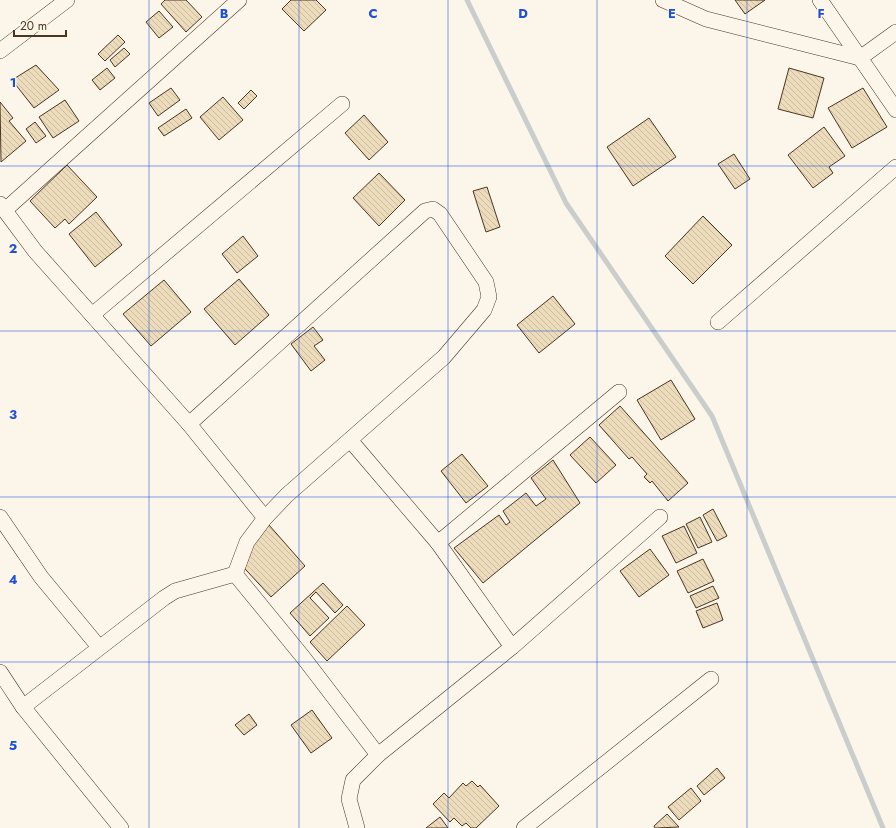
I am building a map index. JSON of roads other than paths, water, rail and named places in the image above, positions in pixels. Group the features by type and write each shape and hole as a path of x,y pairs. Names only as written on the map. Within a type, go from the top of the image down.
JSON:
{"street":[{"path":"0,51 66,0"},
{"path":"239,0 2,207 35,251 189,424 265,518"},
{"path":"663,0 706,19 860,58"},
{"path":"820,0 896,110"},
{"path":"860,58 896,32"},
{"path":"92,315 342,104"},
{"path":"718,322 894,173"},
{"path":"189,424 425,211 433,209 440,214 486,282 489,297 484,310 444,358 287,495 265,518 247,542 235,574"},
{"path":"438,544 619,392"},
{"path":"350,440 438,544 512,647"},
{"path":"0,517 41,577 99,647"},
{"path":"357,828 349,799 353,780 378,755 512,647 660,518"},
{"path":"23,707 99,647 175,591 235,574"},
{"path":"235,574 303,657 378,755"},
{"path":"0,672 23,707 121,828"},
{"path":"524,828 711,678"}],"waterway":[{"path":"467,0 566,203 712,416 883,828"}]}
